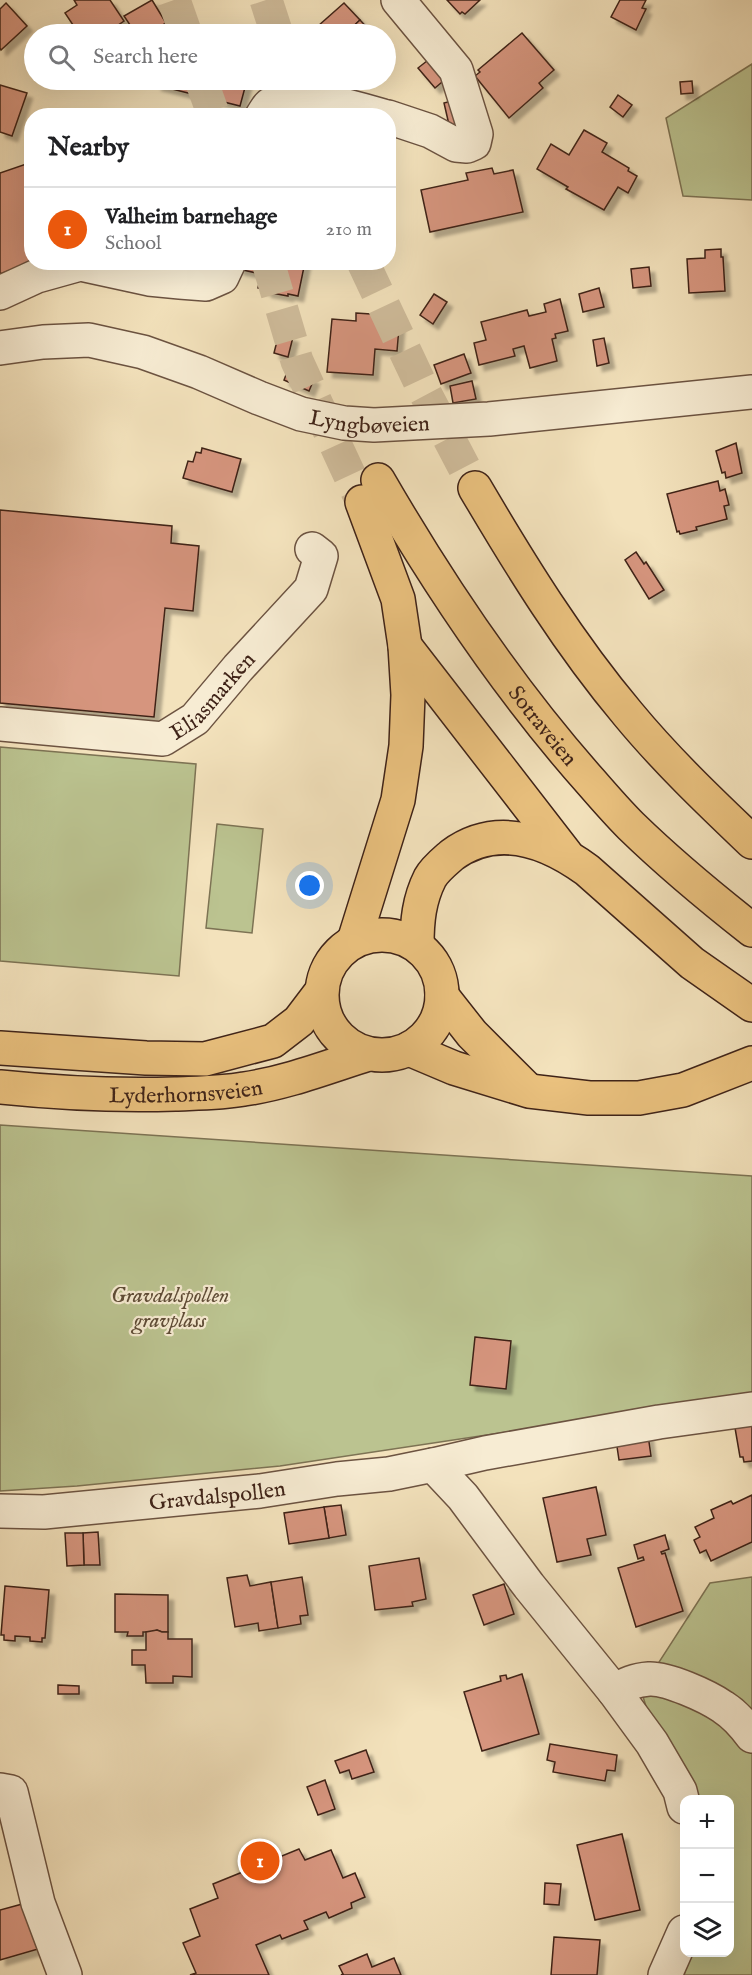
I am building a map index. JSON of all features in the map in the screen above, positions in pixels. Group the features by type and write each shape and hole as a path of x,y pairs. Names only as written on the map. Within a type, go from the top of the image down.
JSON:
{"main road":[{"path":"475,488 518,561 574,643 628,714 691,784 752,842"},
{"name":"Sotraveien","path":"405,646 398,599 370,491 415,543 474,634 552,739 630,826 714,900 752,930"},
{"path":"405,646 569,857"},
{"path":"354,940 398,800 406,746 408,695 405,646"},
{"path":"417,945 417,917 422,898 431,876 442,863 458,851 476,842 498,837 520,838 541,843 569,857 587,870 692,963 752,1005"},
{"path":"375,934 396,936 417,945 436,967 441,981 440,1012 433,1027 422,1040 409,1049 389,1055 368,1054 349,1046 333,1031 324,1012 321,992 326,971 337,953 354,940 375,934"},
{"name":"Lyderhornsveien","path":"0,1048 146,1058 206,1059 273,1041 299,1021 321,992"},
{"path":"442,996 472,1034 529,1091"},
{"path":"409,1049 454,1068 529,1091 589,1098 639,1098 683,1090 743,1067"},
{"name":"Lyderhornsveien","path":"0,1087 59,1093 148,1095 210,1093 276,1083 368,1054"}],"street":[{"path":"396,120 430,132 456,145 467,146 474,143 476,134 456,70 398,0"},
{"path":"268,108 290,97 356,108"},
{"path":"0,293 37,276 58,270"},
{"path":"108,270 149,279 206,284 222,277 225,270"},
{"name":"Lyngbøveien","path":"0,348 43,342 89,340 143,352 200,372 302,414 344,423 374,425 489,419 752,392"},
{"name":"Eliasmarken","path":"0,724 163,738 195,719 238,668 311,589 321,556 312,549"},
{"name":"Gravdalspollen","path":"0,1510 44,1512 249,1492 389,1474 485,1453 659,1422 752,1409"},
{"path":"433,1465 462,1497 529,1586 614,1691 651,1743 681,1795"},
{"path":"614,1691 629,1682 652,1679 677,1684 737,1706 742,1723 752,1736"},
{"path":"0,1790 11,1792 38,1903 65,1975"},
{"path":"665,1975 680,1941"}],"green space":[{"path":"752,64 752,200 683,196 666,118"},
{"path":"0,747 196,764 179,976 0,961"},
{"path":"217,824 263,829 252,933 206,928"},
{"name":"Gravdalspollen gravplass","path":"0,1125 752,1176 752,1395 280,1466 77,1486 0,1491"},
{"path":"752,1577 752,1975 684,1975 689,1957 734,1957 734,1795 680,1795 680,1818 641,1690 710,1583"}],"building":[{"path":"74,0 110,0 124,21 120,24 72,24 65,13 77,5"},
{"path":"152,0 166,23 129,24 124,16"},
{"path":"447,0 480,0 465,14 462,12 460,14"},
{"path":"620,0 646,0 642,8 646,9 636,30 611,17"},
{"path":"6,3 25,24 24,29 1,50 0,48 0,9"},
{"path":"344,3 360,20 356,24 320,24"},
{"path":"522,33 554,70 539,83 543,88 509,118 475,76 480,72 478,70"},
{"path":"432,57 448,77 435,88 418,68"},
{"path":"692,81 693,93 681,94 680,82"},
{"path":"0,85 27,93 12,136 0,132"},
{"path":"176,90 244,90 240,106"},
{"path":"618,95 632,105 623,117 610,107"},
{"path":"459,99 465,126 450,129 444,103"},
{"path":"584,130 607,143 602,152 629,168 628,171 637,176 628,193 618,187 604,210 566,189 568,187 537,169 551,144 569,155"},
{"path":"24,165 24,265 0,274 0,173"},
{"path":"492,168 494,174 513,170 523,212 430,232 421,190 468,180 466,173"},
{"path":"721,249 725,291 689,293 687,259 705,258 705,250"},
{"path":"649,267 651,286 633,288 631,269"},
{"path":"243,270 303,270 298,296 266,292 267,290 258,288 261,274"},
{"path":"599,288 604,307 583,312 579,294"},
{"path":"434,294 447,302 433,324 420,315"},
{"path":"560,299 568,331 555,334 556,338 552,339 557,361 530,368 524,346 513,349 515,356 479,365 474,343 486,340 481,322 527,310 529,316 546,312 544,304"},
{"path":"356,313 400,316 397,351 375,349 373,375 327,372 332,319 356,321"},
{"path":"279,333 293,337 288,357 274,353"},
{"path":"604,338 609,363 597,366 593,340"},
{"path":"464,354 471,373 441,384 434,365"},
{"path":"289,367 314,379 309,391 284,380"},
{"path":"472,381 476,399 453,403 450,386"},
{"path":"736,443 742,473 726,478 725,472 722,473 716,451"},
{"path":"202,448 241,459 232,492 183,478 188,461 193,462 196,452 201,453"},
{"path":"718,481 720,491 725,489 729,505 724,506 727,519 696,527 697,530 680,534 679,531 677,532 667,494"},
{"path":"0,510 172,526 171,543 199,546 193,611 165,608 154,717 0,703"},
{"path":"636,552 644,564 646,562 664,590 649,599 625,560"},
{"path":"475,1337 511,1341 506,1389 470,1385"},
{"path":"752,1419 752,1461 744,1462 743,1457 740,1457 734,1422"},
{"path":"648,1435 651,1456 619,1460 616,1440"},
{"path":"596,1487 606,1535 587,1539 591,1555 557,1562 543,1498"},
{"path":"752,1495 752,1542 711,1561 706,1550 700,1553 694,1540 700,1537 695,1527 714,1518 711,1510 731,1501 733,1504"},
{"path":"341,1505 346,1535 329,1538 324,1507"},
{"path":"324,1507 329,1538 289,1544 284,1513"},
{"path":"98,1532 100,1565 84,1565 83,1533"},
{"path":"65,1533 83,1533 84,1565 67,1566"},
{"path":"665,1535 669,1549 661,1552 665,1553 683,1611 636,1627 618,1568 644,1560 643,1557 638,1559 634,1545"},
{"path":"419,1558 426,1599 412,1602 413,1606 375,1610 369,1566"},
{"path":"247,1575 250,1586 271,1582 278,1628 259,1631 258,1623 235,1627 227,1578"},
{"path":"302,1577 308,1615 300,1616 301,1624 278,1628 271,1582"},
{"path":"504,1584 514,1614 484,1625 473,1595"},
{"path":"5,1586 49,1590 45,1638 42,1638 42,1642 30,1641 30,1637 15,1636 15,1641 4,1640 4,1635 1,1635"},
{"path":"115,1594 168,1595 168,1632 157,1630 143,1632 143,1636 127,1636 128,1632 115,1632"},
{"path":"157,1630 168,1632 168,1639 192,1639 192,1677 173,1676 173,1683 146,1683 145,1665 132,1665 132,1650 146,1650 146,1632"},
{"path":"522,1674 539,1734 482,1751 464,1692 501,1681 500,1676 506,1675 507,1679"},
{"path":"58,1685 79,1686 79,1694 58,1694"},
{"path":"550,1744 617,1755 615,1771 607,1770 605,1781 553,1772 555,1762 547,1760"},
{"path":"366,1750 374,1772 352,1779 349,1770 340,1773 335,1761"},
{"path":"325,1780 335,1809 318,1815 307,1787"},
{"path":"622,1834 640,1910 595,1920 577,1845"},
{"path":"299,1849 305,1860 331,1850 343,1878 355,1873 365,1897 351,1903 352,1908 329,1918 326,1912 304,1921 308,1929 282,1939 280,1935 256,1945 269,1975 190,1975 196,1973 183,1943 200,1936 190,1909 218,1898 213,1884"},
{"path":"545,1883 561,1884 559,1905 544,1904"},
{"path":"26,1903 38,1949 0,1960 0,1910"},
{"path":"554,1937 600,1940 597,1975 551,1975"},
{"path":"367,1954 372,1967 394,1958 401,1975 341,1975 343,1974 339,1966"}],"tunnel":[{"path":"174,0 182,24"},
{"path":"266,0 274,24"},
{"path":"205,90 211,108"},
{"path":"296,90 302,108"},
{"path":"270,270 297,361 362,502"},
{"path":"367,270 422,387 475,488"}],"place":[{"name":"Valheim barnehage","path":"260,1861"}]}
